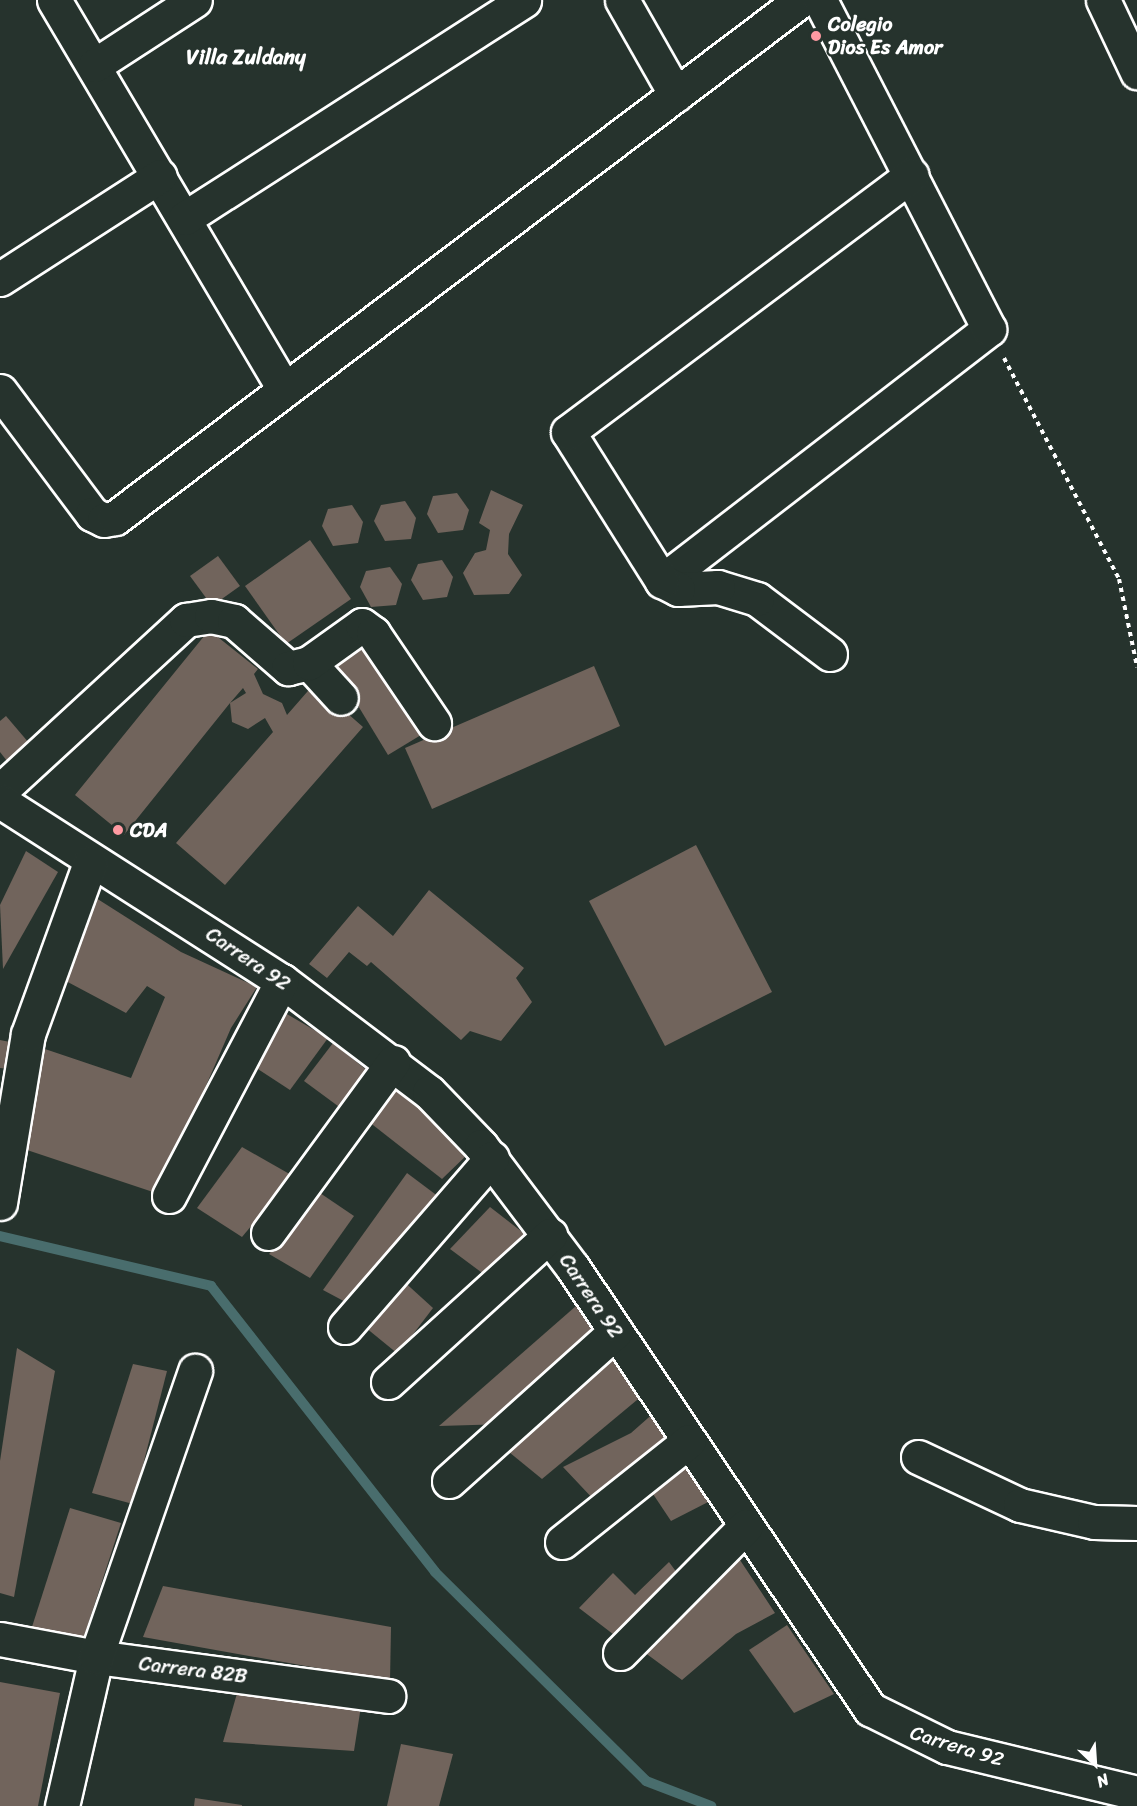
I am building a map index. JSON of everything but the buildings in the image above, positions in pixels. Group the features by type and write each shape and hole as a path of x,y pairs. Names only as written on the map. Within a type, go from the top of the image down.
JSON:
{"street":[{"path":"54,0 95,65 285,390"},
{"path":"95,65 195,0"},
{"path":"184,218 524,0"},
{"path":"622,0 676,95"},
{"path":"0,391 92,514 104,520 115,518 801,0"},
{"path":"662,581 989,329 912,175 820,0"},
{"path":"1102,0 1137,72"},
{"path":"830,654 758,599 718,587 678,589 662,581 568,432 912,175"},
{"path":"2,273 160,176"},
{"path":"0,791 186,620 211,616 234,621 273,660 288,668 309,663 362,625 373,633 434,723"},
{"path":"309,663 341,698"},
{"name":"Carrera 92","path":"0,801 90,863 282,981 393,1062 492,1158 550,1235 616,1331 870,1709 884,1720 946,1747 1137,1793"},
{"path":"0,1203 7,1139 28,1034 90,863"},
{"path":"169,1196 282,981"},
{"path":"268,1233 393,1062"},
{"path":"345,1327 492,1158"},
{"path":"388,1382 550,1235"},
{"path":"449,1481 616,1331"},
{"path":"62,1806 96,1658 195,1371"},
{"path":"562,1542 689,1441"},
{"path":"918,1458 1020,1505 1094,1522 1137,1523"},
{"path":"620,1653 746,1526"},
{"name":"Carrera 82B","path":"0,1639 96,1658 388,1696"}],"path":[{"path":"989,329 1119,579 1137,667"}],"waterway":[{"path":"0,1236 211,1286 435,1572 646,1781 711,1806"}],"place":[{"name":"Colegio Dios Es Amor","path":"816,36"},
{"name":"CDA","path":"118,830"}],"district":[{"name":"Villa Zuldany","path":"246,57"}]}
